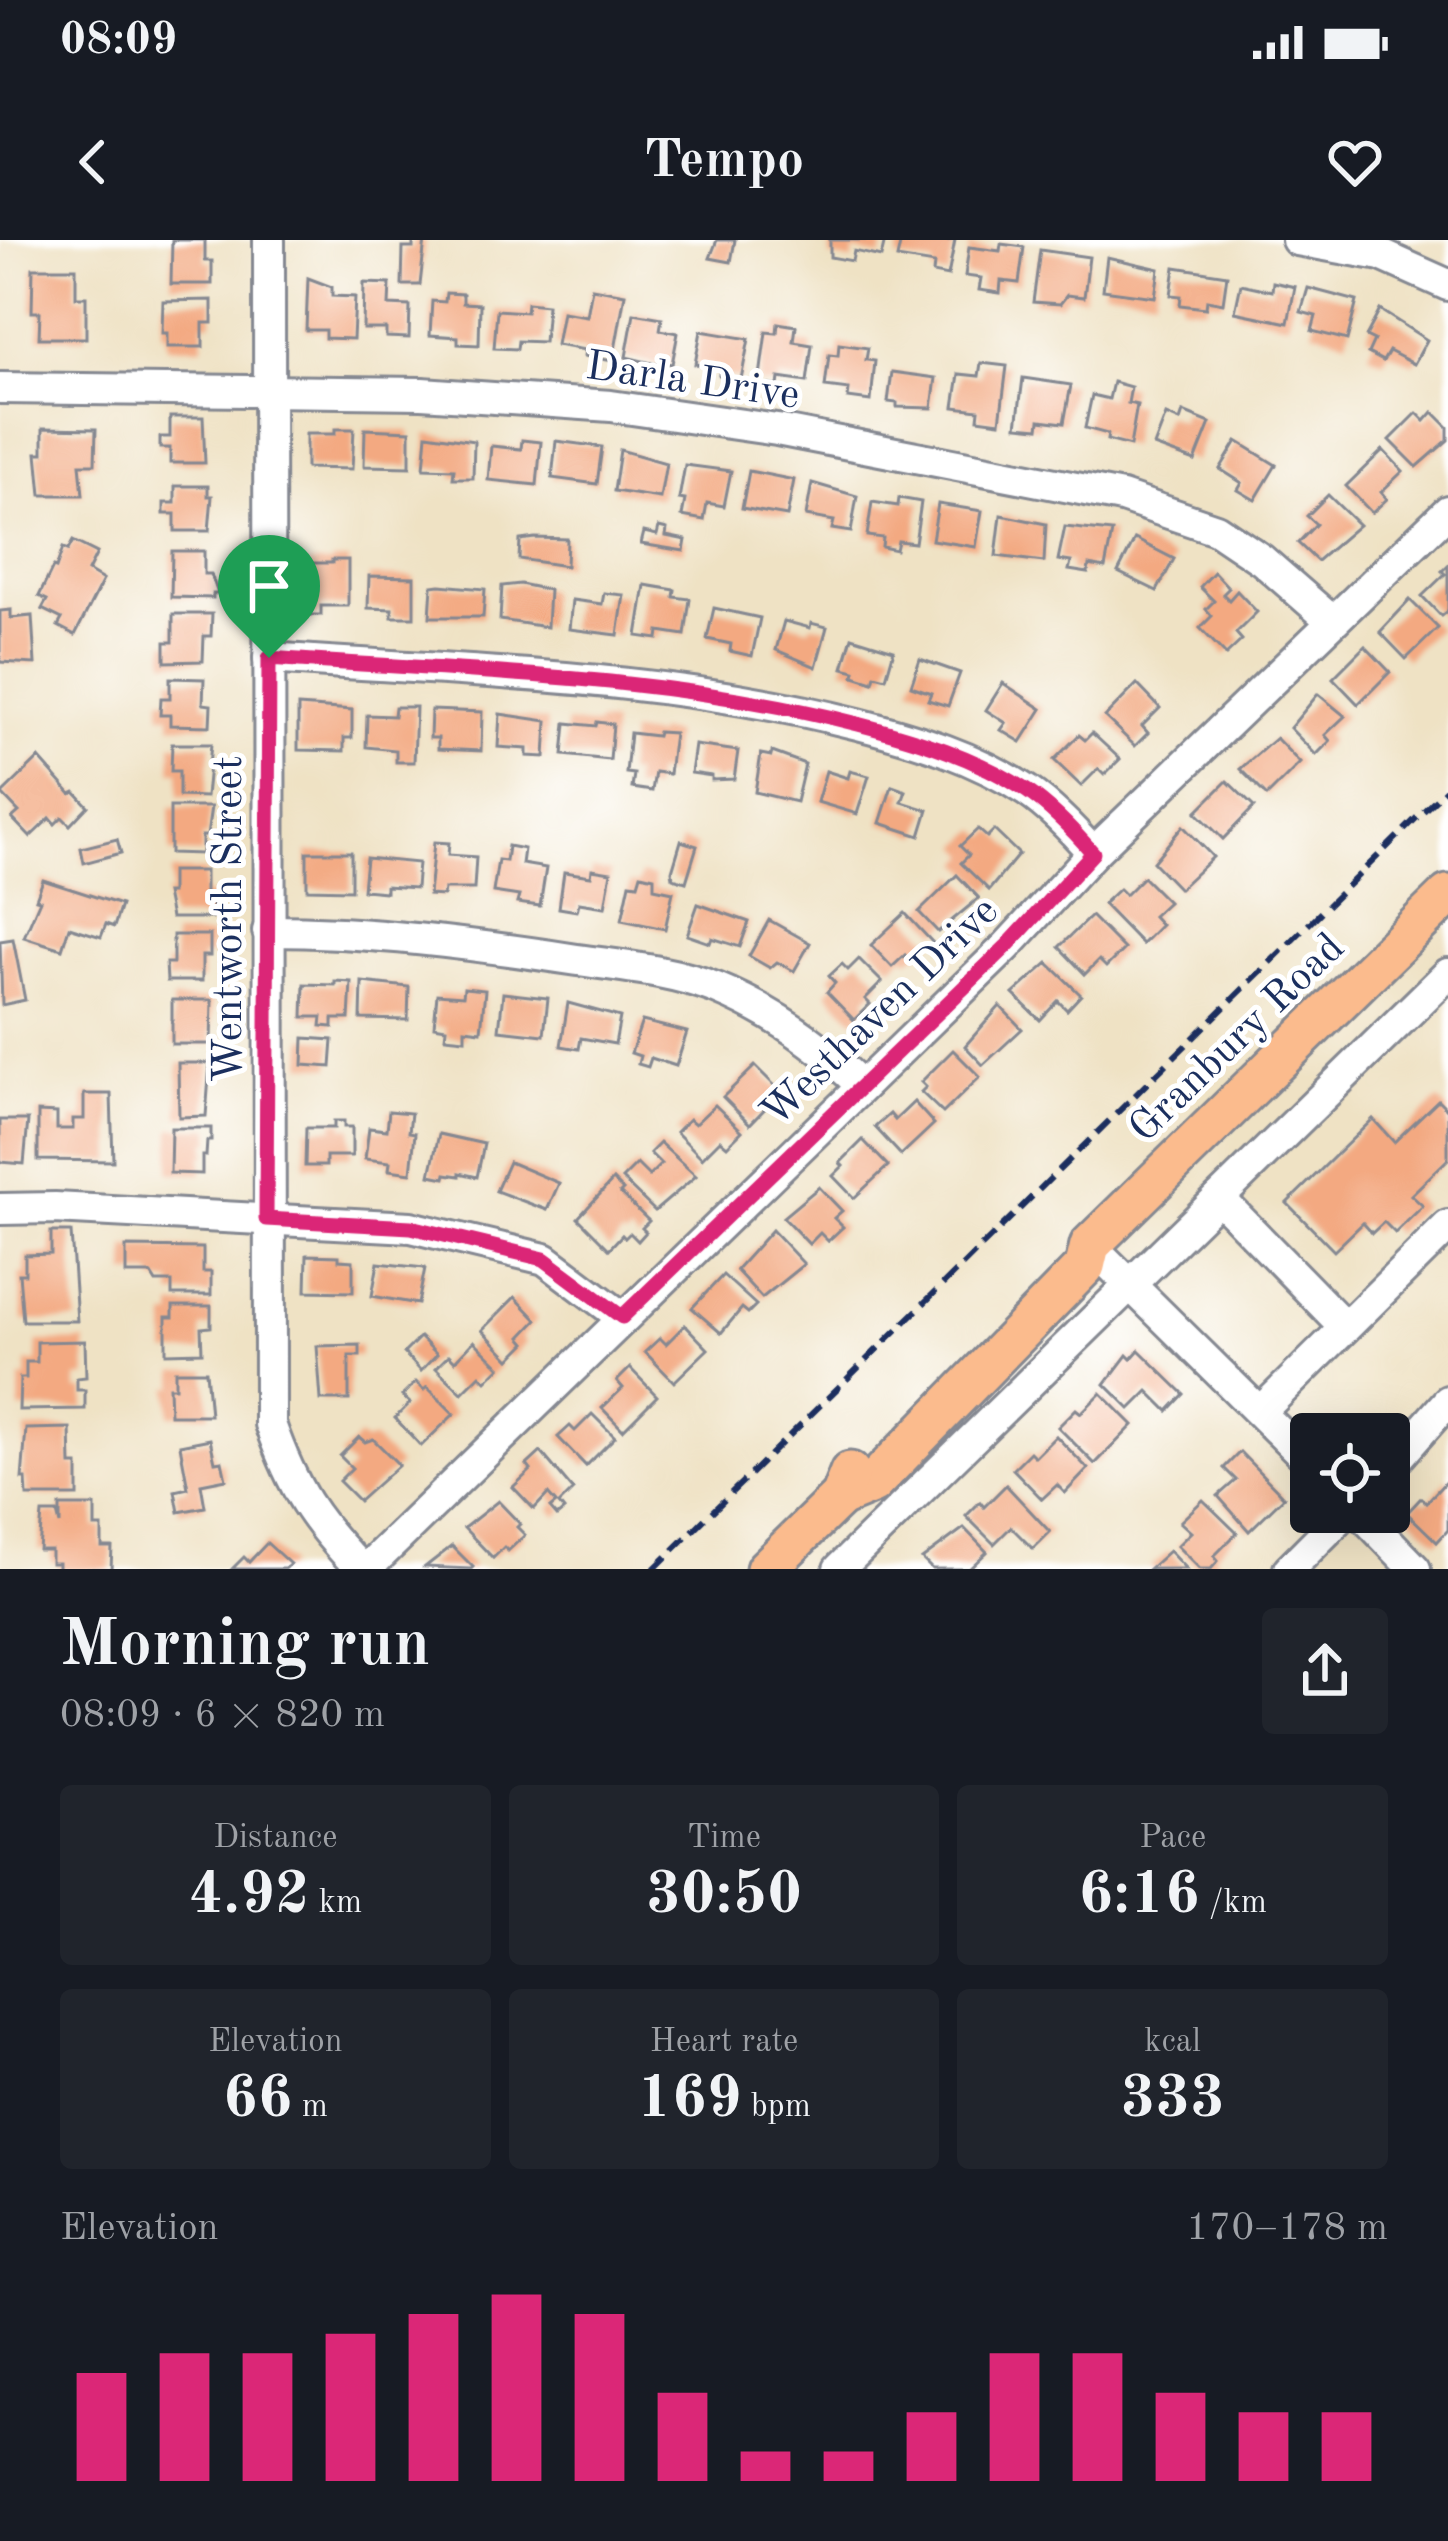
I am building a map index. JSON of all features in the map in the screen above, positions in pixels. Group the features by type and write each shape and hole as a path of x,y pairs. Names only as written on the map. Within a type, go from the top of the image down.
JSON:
{"main road":[{"name":"Granbury Road","path":"766,1569 840,1497 872,1484 1084,1266 1090,1245 1448,895"}],"street":[{"name":"Wentworth Street","path":"269,240 266,1219 270,1424 287,1473 317,1524 363,1569"},
{"path":"1297,240 1381,255 1448,285"},
{"name":"Darla Drive","path":"0,388 422,393 611,406 777,430 1123,497 1216,529 1262,560 1332,621"},
{"name":"Westhaven Drive","path":"363,1569 1448,511"},
{"path":"269,658 617,683 737,698 833,718 909,737 963,757 1025,790 1069,824 1093,853"},
{"path":"268,932 323,932 503,949 661,972 713,987 771,1014 824,1049 861,1085"},
{"path":"839,1569 1448,974"},
{"path":"1219,1198 1345,1327"},
{"path":"0,1209 411,1227 544,1259 622,1317"},
{"path":"1260,1412 1448,1226"},
{"path":"1090,1245 1290,1442"},
{"path":"1410,1444 1448,1401"},
{"path":"1289,1569 1325,1533"},
{"path":"1380,1533 1415,1569"}],"building":[{"path":"172,240 205,240 205,261 212,261 212,284 171,284"},
{"path":"413,240 425,240 420,285 402,285 403,248 413,248"},
{"path":"717,240 735,240 731,262 710,258"},
{"path":"830,240 885,240 881,257 854,251 852,261 830,257"},
{"path":"901,240 955,240 948,276 933,273 934,264 897,258"},
{"path":"1001,244 1024,247 1019,283 1001,281 1000,293 979,290 981,278 965,276 969,247 1000,251"},
{"path":"1040,250 1089,257 1084,297 1067,295 1060,304 1033,302"},
{"path":"1107,257 1159,269 1155,297 1103,290"},
{"path":"1175,267 1227,275 1223,303 1207,300 1206,308 1180,305 1181,296 1171,295"},
{"path":"33,268 76,268 76,297 86,297 86,338 39,338 40,312 32,312"},
{"path":"308,278 332,287 332,296 355,297 353,339 325,338 325,330 306,330"},
{"path":"1273,282 1295,287 1288,323 1235,312 1241,284 1272,291"},
{"path":"364,283 390,284 389,305 410,306 409,338 386,337 386,329 363,329"},
{"path":"592,288 625,294 613,361 556,345 562,312 587,316"},
{"path":"1308,288 1357,301 1347,340 1312,331 1316,316 1301,312"},
{"path":"446,293 463,294 463,303 480,304 479,345 458,344 458,337 430,335 432,301 445,302"},
{"path":"212,300 212,323 203,323 203,347 167,347 167,333 162,333 163,301"},
{"path":"527,303 547,305 544,342 518,341 517,349 494,348 497,310 526,312"},
{"path":"1380,310 1427,340 1414,364 1389,351 1383,361 1368,353 1374,340 1366,336"},
{"path":"634,313 662,318 660,330 678,333 672,364 626,357"},
{"path":"778,323 796,326 794,342 812,345 807,382 779,378 778,386 759,384 766,332 777,333"},
{"path":"701,331 749,339 741,379 719,375 720,368 695,364"},
{"path":"839,344 868,348 866,360 875,361 871,401 848,398 849,390 825,387 829,355 838,356"},
{"path":"981,363 1007,366 1000,422 978,419 979,410 954,407 959,374 979,376"},
{"path":"892,372 936,378 932,408 897,407 888,402"},
{"path":"1023,378 1071,385 1064,423 1040,420 1039,428 1017,426"},
{"path":"1113,382 1131,387 1128,403 1137,405 1130,446 1085,428 1092,395 1109,399"},
{"path":"1183,412 1210,423 1195,461 1154,446 1166,415 1180,421"},
{"path":"1433,412 1448,427 1448,440 1417,467 1390,440 1417,413 1425,421"},
{"path":"170,417 203,417 205,463 170,463 170,448 160,448 160,437 170,437"},
{"path":"43,428 96,429 95,464 80,464 83,495 41,495 37,453 43,453"},
{"path":"335,429 354,429 352,469 306,468 306,434 335,434"},
{"path":"365,429 410,431 410,467 364,466"},
{"path":"427,434 474,441 473,478 453,478 454,469 424,468"},
{"path":"522,440 541,442 537,485 488,480 491,446 521,449"},
{"path":"556,441 602,447 597,484 552,478"},
{"path":"1237,441 1276,465 1255,500 1238,490 1242,483 1220,469"},
{"path":"620,450 666,463 660,498 614,491"},
{"path":"1383,450 1403,471 1381,492 1387,499 1372,513 1346,486"},
{"path":"685,465 731,471 724,506 707,503 704,520 682,516 685,500 679,499"},
{"path":"749,471 794,480 787,516 742,508"},
{"path":"812,483 857,496 851,532 832,529 834,521 806,516"},
{"path":"175,486 208,486 208,496 212,496 209,531 175,531 175,514 164,514 164,503 175,503"},
{"path":"1328,495 1359,525 1317,561 1298,543 1316,524 1307,516"},
{"path":"899,498 921,502 915,543 898,541 896,550 882,547 883,538 867,536 872,502 898,506"},
{"path":"938,504 982,511 976,547 932,540"},
{"path":"1001,515 1046,524 1044,562 996,556"},
{"path":"659,527 667,529 666,536 686,540 684,551 641,544 644,532 657,535"},
{"path":"1065,527 1112,532 1105,568 1089,565 1088,573 1069,570 1071,562 1058,560"},
{"path":"567,539 566,566 519,559 520,540"},
{"path":"1135,539 1174,559 1157,591 1118,572"},
{"path":"73,541 97,553 88,571 103,580 75,635 58,626 62,619 42,609 47,600 39,596 63,548 68,550"},
{"path":"172,551 204,551 204,574 211,574 218,594 213,598 171,597"},
{"path":"348,560 348,606 321,606 321,615 301,615 309,563"},
{"path":"1448,565 1448,610 1441,616 1422,596"},
{"path":"1214,572 1229,588 1223,594 1229,600 1237,591 1257,612 1236,633 1242,640 1226,655 1200,628 1212,616 1206,609 1214,601 1200,587"},
{"path":"369,576 414,577 414,617 392,617 392,609 368,608"},
{"path":"645,585 675,590 674,597 690,599 685,635 659,631 658,639 637,636"},
{"path":"432,586 485,589 483,617 430,617"},
{"path":"502,586 549,590 547,627 500,620"},
{"path":"604,593 624,595 618,635 569,629 572,600 602,604"},
{"path":"1410,600 1438,628 1406,659 1380,632"},
{"path":"714,608 760,618 752,656 730,651 731,644 707,639"},
{"path":"11,610 11,618 32,616 35,664 0,662 0,611"},
{"path":"173,614 212,614 211,636 204,636 203,661 165,662 165,642 173,642"},
{"path":"784,621 827,627 816,667 776,650"},
{"path":"852,637 894,650 886,678 875,675 873,682 843,668"},
{"path":"1365,646 1390,672 1358,704 1333,678"},
{"path":"920,659 960,673 948,706 928,700 931,693 911,686"},
{"path":"170,678 204,679 203,704 211,705 210,726 170,725 170,715 160,715 161,698 170,698"},
{"path":"1003,683 1042,709 1021,742 1001,730 1006,723 986,710"},
{"path":"1137,684 1160,708 1142,726 1148,733 1135,746 1105,717"},
{"path":"1318,694 1345,716 1325,735 1330,741 1316,755 1290,728"},
{"path":"298,706 352,710 352,738 344,738 344,751 298,750"},
{"path":"395,707 416,707 414,762 396,762 396,750 366,747 367,715 394,716"},
{"path":"431,710 482,712 481,751 438,749 438,738 430,738"},
{"path":"500,714 547,721 545,757 527,756 527,749 498,747"},
{"path":"597,722 613,724 610,760 563,755 566,723 596,726"},
{"path":"658,732 674,733 669,774 655,772 652,791 632,788 634,774 626,773 630,733 657,736"},
{"path":"1092,733 1120,759 1104,775 1098,769 1081,786 1054,760 1079,735 1085,740"},
{"path":"1276,738 1300,763 1267,796 1240,769"},
{"path":"172,744 211,744 206,797 179,796 179,771 171,771"},
{"path":"695,745 738,751 734,779 712,780 712,776 691,773"},
{"path":"772,752 805,764 796,802 755,792 761,754 771,756"},
{"path":"39,758 88,806 70,825 62,817 55,824 50,818 30,837 12,818 19,812 2,794"},
{"path":"826,771 848,778 850,771 869,776 857,814 817,802"},
{"path":"1227,781 1254,807 1223,839 1196,812"},
{"path":"892,786 906,791 902,802 928,810 920,836 880,823"},
{"path":"170,807 211,807 202,854 170,853"},
{"path":"1183,826 1213,857 1179,889 1153,862"},
{"path":"978,829 987,837 994,830 1019,854 989,890 961,863 969,855 960,846"},
{"path":"117,839 121,853 84,863 81,848"},
{"path":"681,841 697,846 686,882 673,878 672,871"},
{"path":"434,842 449,843 448,855 476,857 474,889 444,889 443,896 429,895"},
{"path":"508,846 524,849 522,864 546,868 540,906 517,903 519,896 493,892 498,860 506,861"},
{"path":"307,852 351,852 351,890 307,889"},
{"path":"366,858 418,863 416,888 363,890"},
{"path":"592,869 611,872 605,907 579,903 577,911 559,908 564,872 591,876"},
{"path":"171,871 205,871 212,918 171,918 166,893 171,893"},
{"path":"641,874 654,877 654,888 673,892 665,929 622,920 630,883 638,884"},
{"path":"957,875 979,898 938,932 919,912"},
{"path":"1143,877 1168,902 1153,916 1161,925 1142,944 1103,904 1119,889 1125,895"},
{"path":"43,880 121,905 114,927 106,924 101,937 69,927 62,949 24,937"},
{"path":"698,904 749,922 740,947 687,935"},
{"path":"905,913 933,943 909,960 905,955 892,967 871,945"},
{"path":"1091,916 1124,949 1106,967 1099,960 1085,974 1059,947"},
{"path":"769,920 810,943 794,971 777,962 770,968 749,956"},
{"path":"173,935 210,935 210,956 202,956 202,981 167,981 166,963 173,963"},
{"path":"13,939 25,1000 2,1005 0,941"},
{"path":"859,959 882,982 865,999 870,1004 854,1020 827,992 835,983 829,976 842,964 848,970"},
{"path":"1048,963 1081,995 1067,1010 1058,1001 1040,1020 1013,994"},
{"path":"335,981 351,982 349,1019 333,1019 333,1027 321,1026 322,1017 303,1017 304,984 335,985"},
{"path":"362,982 409,987 408,1020 361,1019"},
{"path":"464,988 485,990 481,1031 465,1029 465,1039 445,1037 446,1028 434,1026 437,994 463,996"},
{"path":"503,993 548,998 544,1035 499,1030"},
{"path":"172,1000 212,1000 211,1044 172,1044"},
{"path":"568,1003 620,1017 615,1044 581,1038 579,1049 561,1046"},
{"path":"1000,1006 1022,1029 983,1065 965,1046"},
{"path":"642,1021 687,1032 676,1066 651,1058 648,1067 638,1064 640,1056 631,1053"},
{"path":"304,1038 333,1040 331,1067 303,1065"},
{"path":"953,1050 980,1077 943,1113 921,1092 926,1087 921,1082"},
{"path":"178,1063 210,1063 206,1116 179,1117"},
{"path":"755,1066 781,1092 750,1124 723,1097"},
{"path":"84,1094 111,1094 113,1161 38,1160 38,1112 57,1113 57,1129 73,1129 73,1119 84,1119"},
{"path":"1438,1100 1448,1110 1448,1159 1411,1195 1423,1206 1395,1233 1384,1222 1372,1233 1363,1223 1334,1251 1287,1203 1373,1119 1394,1142"},
{"path":"914,1102 934,1124 901,1155 875,1127 890,1114 895,1120"},
{"path":"715,1105 742,1131 727,1146 720,1140 702,1158 676,1132 689,1119 695,1124"},
{"path":"389,1111 411,1113 409,1132 415,1133 411,1173 389,1170 390,1162 365,1159 369,1128 387,1130"},
{"path":"0,1120 28,1120 24,1164 0,1162"},
{"path":"334,1121 352,1127 352,1156 326,1156 326,1166 305,1166 306,1128 334,1128"},
{"path":"171,1128 211,1128 202,1174 170,1173"},
{"path":"439,1134 484,1144 477,1177 430,1175"},
{"path":"863,1140 888,1166 854,1198 833,1176"},
{"path":"660,1143 696,1176 655,1211 622,1179 637,1164 649,1176 661,1164 650,1153"},
{"path":"509,1162 559,1183 547,1210 496,1191"},
{"path":"613,1180 649,1221 638,1241 630,1233 625,1238 622,1235 609,1249 578,1218"},
{"path":"819,1187 842,1211 834,1218 843,1227 828,1241 820,1233 809,1244 783,1217"},
{"path":"772,1230 804,1264 762,1298 736,1270"},
{"path":"51,1232 71,1232 77,1321 23,1321 19,1274 25,1274 25,1255 51,1254"},
{"path":"126,1247 203,1248 203,1272 211,1272 211,1295 172,1295 172,1282 156,1282 151,1274 126,1274"},
{"path":"307,1255 353,1261 353,1292 306,1291"},
{"path":"378,1263 425,1268 418,1304 372,1296"},
{"path":"723,1275 756,1305 748,1313 742,1308 721,1333 692,1308"},
{"path":"515,1297 537,1320 521,1337 526,1343 510,1359 482,1330"},
{"path":"173,1306 211,1306 211,1327 201,1328 202,1352 166,1353 166,1317 173,1317"},
{"path":"685,1325 708,1349 674,1382 645,1352 660,1338 666,1344"},
{"path":"420,1337 437,1354 421,1371 404,1353"},
{"path":"85,1341 86,1377 77,1378 77,1390 85,1390 85,1409 19,1410 20,1378 26,1378 26,1362 37,1362 37,1342"},
{"path":"474,1341 500,1367 486,1381 480,1375 462,1393 436,1368 449,1355 455,1361"},
{"path":"360,1345 360,1356 349,1356 349,1400 321,1400 317,1346"},
{"path":"1139,1350 1184,1394 1168,1411 1148,1391 1130,1409 1105,1384 1127,1355 1131,1359"},
{"path":"630,1368 657,1396 623,1430 602,1408 623,1388 617,1381"},
{"path":"175,1371 206,1371 210,1415 170,1415 169,1387 175,1387"},
{"path":"416,1382 454,1414 421,1446 395,1418 410,1403 402,1396"},
{"path":"1101,1393 1133,1425 1095,1464 1058,1427"},
{"path":"592,1414 615,1437 586,1466 558,1437 570,1426 575,1431"},
{"path":"70,1428 71,1465 78,1465 78,1496 27,1496 26,1479 22,1479 26,1429"},
{"path":"1056,1436 1088,1469 1065,1493 1057,1485 1042,1499 1013,1469 1030,1452 1035,1457"},
{"path":"359,1437 365,1442 373,1439 399,1465 359,1501 339,1481 352,1468 340,1456"},
{"path":"210,1439 215,1462 222,1461 226,1479 201,1484 205,1507 179,1512 175,1491 188,1488 180,1445"},
{"path":"541,1452 573,1490 559,1504 564,1510 557,1516 550,1508 556,1503 548,1494 534,1509 513,1487"},
{"path":"1240,1452 1284,1497 1249,1531 1218,1496 1236,1480 1224,1468"},
{"path":"1448,1479 1448,1530 1437,1542 1410,1516 1421,1498 1426,1503"},
{"path":"1006,1485 1050,1532 1033,1549 1011,1527 994,1544 966,1516 980,1502 984,1507"},
{"path":"1203,1500 1237,1533 1214,1556 1218,1561 1211,1569 1200,1569 1177,1546 1191,1532 1180,1522"},
{"path":"498,1501 525,1535 493,1558 464,1528"},
{"path":"60,1506 95,1506 102,1547 112,1547 111,1569 58,1569 58,1563 51,1563 51,1550 39,1550 42,1513 57,1513 60,1525"},
{"path":"964,1528 987,1552 969,1569 932,1569 922,1559"},
{"path":"267,1543 290,1564 285,1569 232,1569 244,1557 249,1562"},
{"path":"452,1546 471,1569 425,1567"},
{"path":"1169,1551 1186,1569 1149,1569"}],"railway":[{"path":"654,1569 1448,787"}],"route":[{"path":"269,658 617,683 737,698 833,718 909,737 963,757 1025,790 1069,824 1093,853 1006,947 622,1317 544,1259 411,1227 266,1219 269,658"}]}
